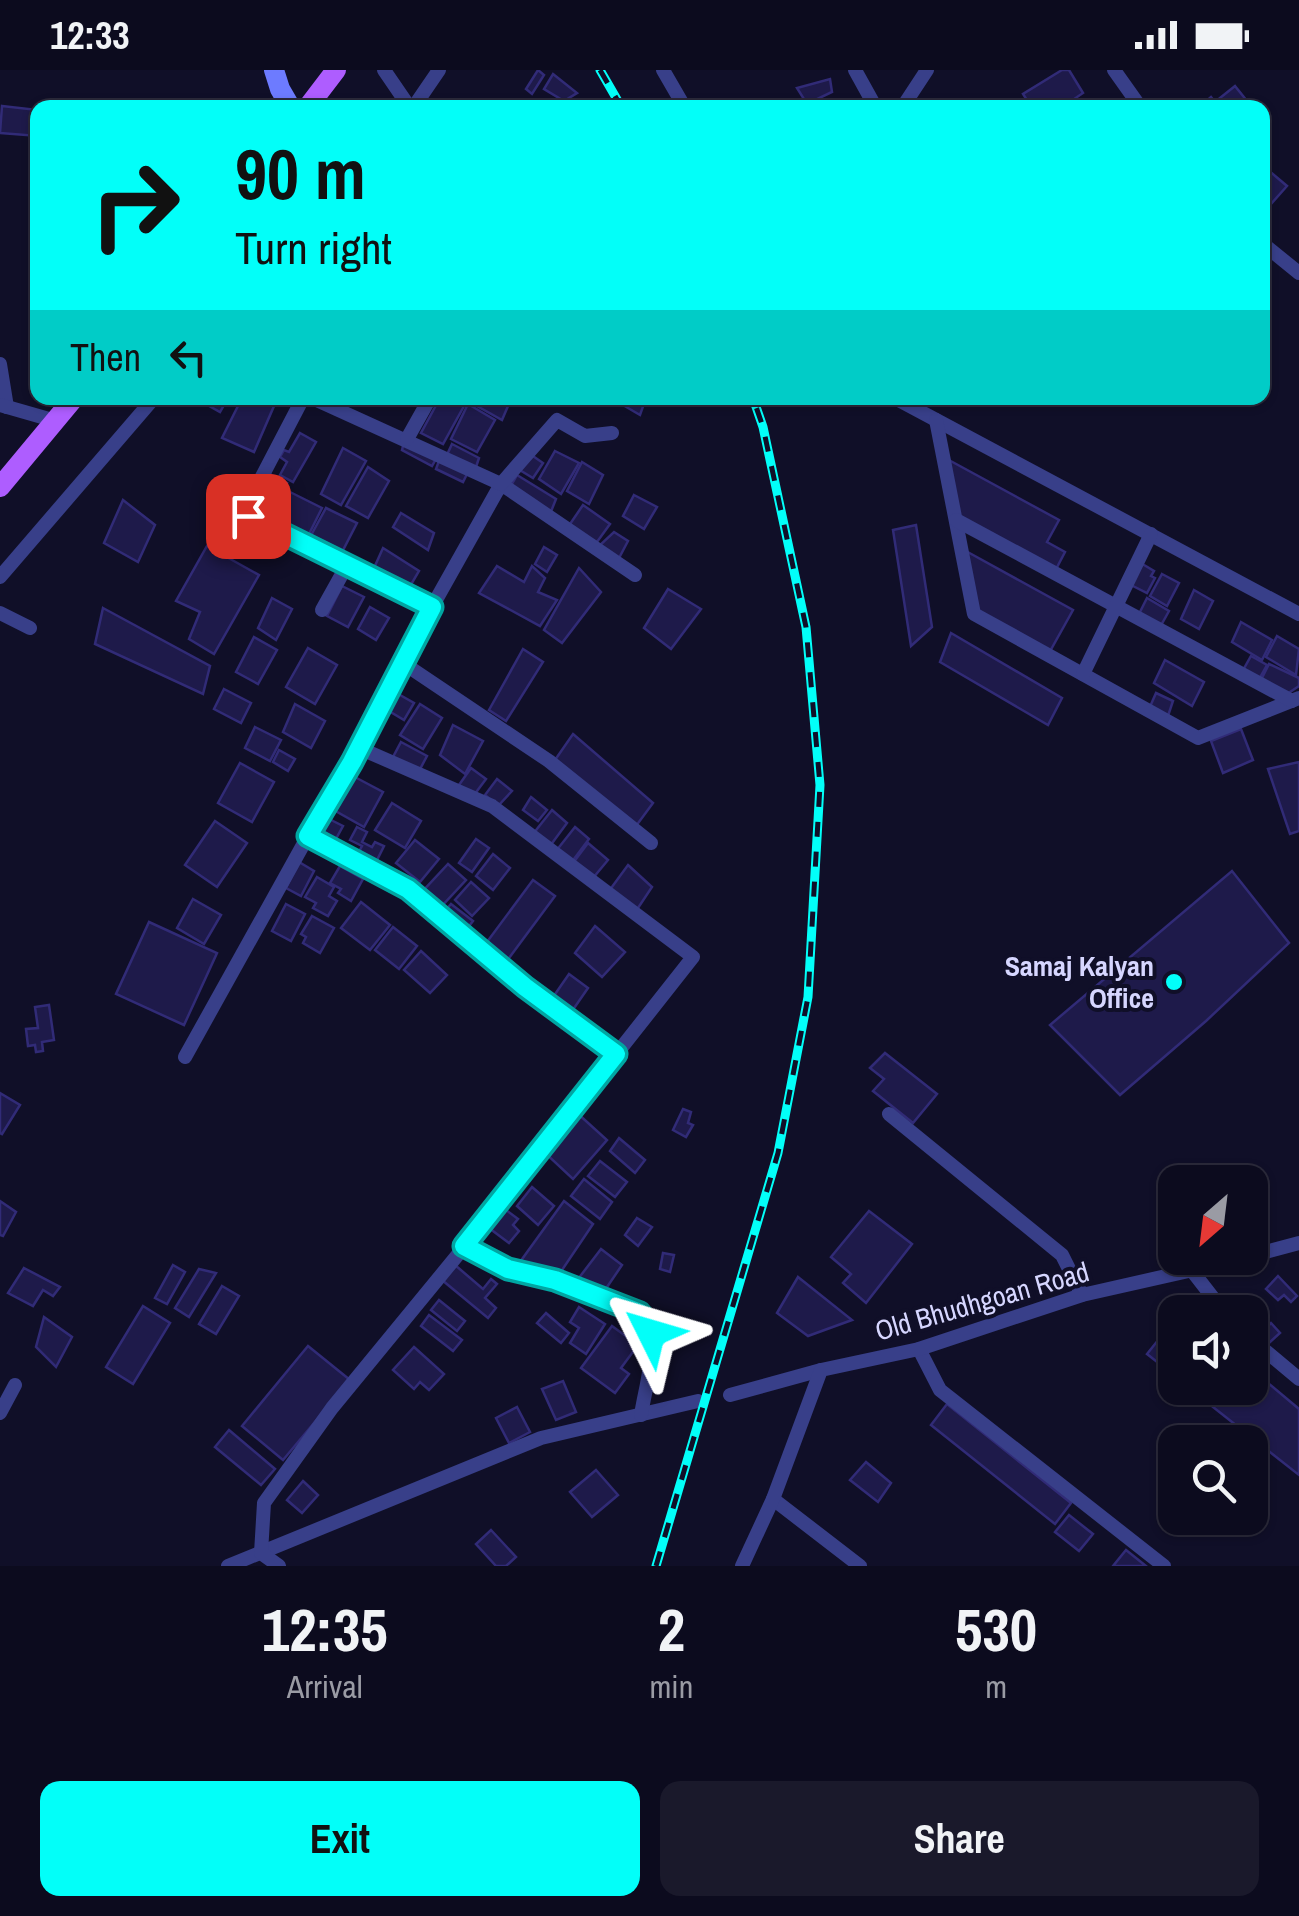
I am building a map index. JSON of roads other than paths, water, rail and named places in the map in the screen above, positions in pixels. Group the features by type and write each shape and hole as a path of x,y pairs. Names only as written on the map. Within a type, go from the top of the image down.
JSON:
{"main road":[{"path":"313,100 336,70"},
{"path":"0,487 69,405"}],"street":[{"path":"274,70 286,100"},
{"path":"384,70 406,100"},
{"path":"418,100 439,70"},
{"path":"663,70 680,100"},
{"path":"855,70 872,100"},
{"path":"907,100 927,70"},
{"path":"1114,70 1135,100"},
{"path":"1270,250 1299,274"},
{"path":"0,364 3,406 56,421"},
{"path":"0,577 148,405"},
{"path":"299,405 245,509 248,516 432,607"},
{"path":"328,405 501,484 636,574"},
{"path":"407,439 426,405"},
{"path":"907,405 1299,614"},
{"path":"185,1057 359,748 501,484 556,420 586,436 612,433"},
{"path":"936,420 974,614 1198,738 1295,699"},
{"path":"956,520 1295,699"},
{"path":"1083,674 1151,534"},
{"path":"322,610 346,567"},
{"path":"0,613 30,628"},
{"path":"403,663 549,761 651,843"},
{"path":"261,1553 264,1503 332,1408 694,957 492,806 359,748"},
{"path":"308,836 408,889 525,987 616,1054"},
{"path":"890,1114 1062,1255 1082,1296"},
{"name":"Old Bhudhgoan Road","path":"1268,1252 1299,1243"},
{"path":"464,1246 508,1269 555,1280 640,1313 651,1333 641,1415"},
{"name":"Old Bhudhgoan Road","path":"730,1395 821,1370 919,1350 1082,1296 1179,1275"},
{"path":"1195,1275 1211,1295"},
{"path":"919,1350 940,1390 1164,1566"},
{"path":"1268,1353 1299,1379"},
{"path":"742,1566 773,1499 821,1370"},
{"path":"0,1413 15,1385"},
{"path":"228,1566 541,1438 698,1401"},
{"path":"773,1499 860,1566"},
{"path":"261,1553 278,1566"}],"railway":[{"path":"600,70 617,100"},
{"path":"656,1566 778,1153 808,997 820,785 806,627 755,405"}],"place":[{"name":"Samaj Kalyan Office","path":"1174,982"}]}
